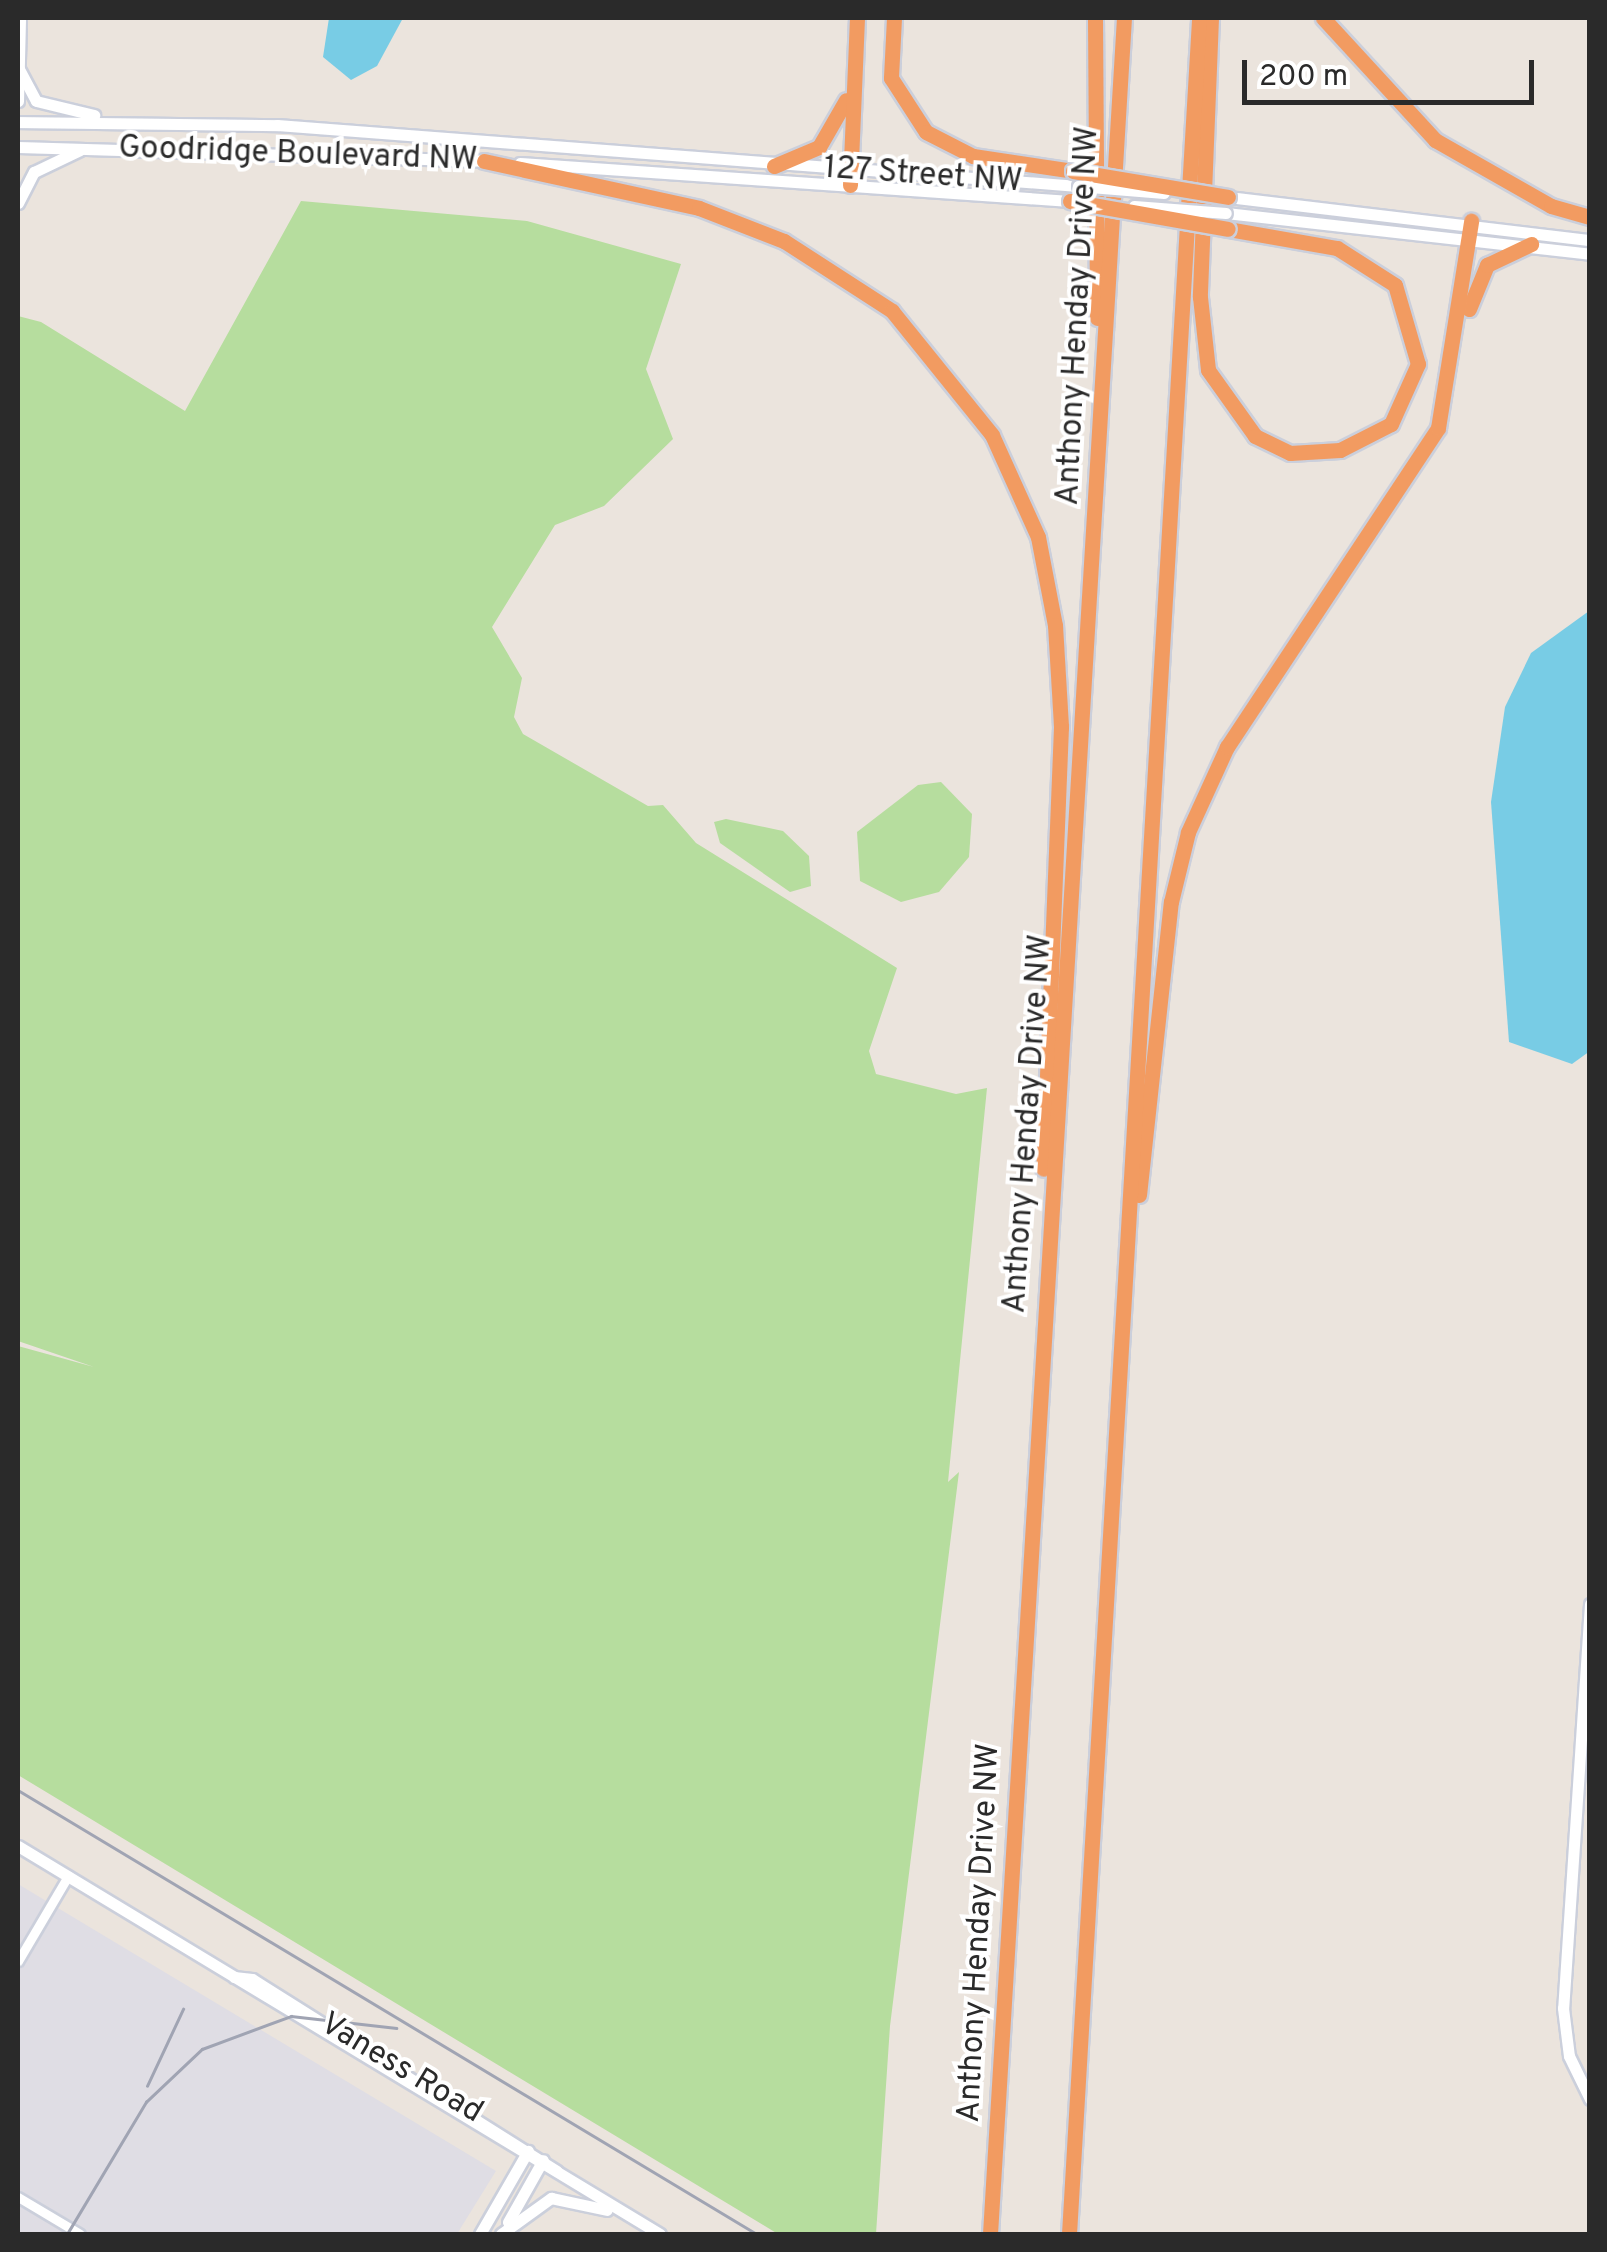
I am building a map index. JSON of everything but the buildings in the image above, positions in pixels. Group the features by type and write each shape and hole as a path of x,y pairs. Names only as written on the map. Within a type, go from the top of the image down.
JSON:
{"highway":[{"path":"848,178 850,92 858,18"},
{"path":"894,18 891,78 926,132 973,156 1073,186 1227,213 1338,248 1395,285 1417,334 1418,364 1391,424 1340,450 1290,453 1236,417 1208,370 1200,297 1212,18"},
{"path":"1094,18 1096,480"},
{"name":"Anthony Henday Drive NW","path":"990,2234 1124,18"},
{"path":"1069,2234 1199,18"},
{"path":"1323,18 1435,140 1537,199 1590,217"},
{"path":"774,166 818,147 850,92"},
{"path":"484,161 698,208 815,259 892,311 969,400 1011,470 1044,568 1061,727 1046,1287"},
{"path":"1073,186 1227,213"},
{"path":"1456,351 1470,228"},
{"path":"1122,1313 1171,902 1188,832 1226,746 1420,464 1487,264 1530,244"}],"main road":[{"path":"18,101 20,18"},
{"path":"18,67 30,96 56,109 168,120"},
{"name":"Goodridge Boulevard NW","path":"18,122 168,120 554,150"},
{"name":"Goodridge Boulevard NW","path":"18,147 578,167"},
{"path":"18,202 34,172 87,147"},
{"name":"127 Street NW","path":"554,150 774,166 848,178"},
{"name":"127 Street NW","path":"578,167 1073,186"},
{"path":"1227,213 1470,228 1590,240"},
{"path":"1470,228 1590,254"},
{"path":"1590,1604 1563,2008 1569,2056 1590,2100"},
{"name":"Vaness Road","path":"18,1846 660,2234"},
{"path":"480,2234 528,2152"},
{"path":"501,2234 543,2162"},
{"path":"501,2234 539,2202 564,2196 638,2222"}],"street":[{"path":"18,1961 68,1876"},
{"path":"18,2197 80,2234"}],"shaded area":[{"path":"18,1884 496,2171 457,2234 18,2234"}],"green space":[{"path":"301,201 527,221 681,264 646,369 673,439 604,506 555,525 492,627 522,678 514,717 523,734 648,806 663,805 696,843 897,968 869,1051 876,1074 956,1094 987,1088 948,1482 959,1472 890,2026 876,2234 778,2234 18,1775 18,1346 94,1367 18,1341 18,316 41,322 185,411"},
{"path":"941,782 972,814 969,857 939,892 901,902 860,881 857,832 918,785"},
{"path":"726,819 783,831 809,856 811,886 790,892 720,843 714,822"}],"water":[{"path":"329,18 403,18 377,66 351,80 323,57"},
{"path":"1589,611 1590,1051 1572,1064 1509,1042 1491,802 1505,707 1531,653"}],"railway":[{"path":"18,1790 757,2234"},
{"path":"147,2086 183,2009"},
{"path":"67,2234 146,2102 202,2049 291,2016 396,2028"}]}
